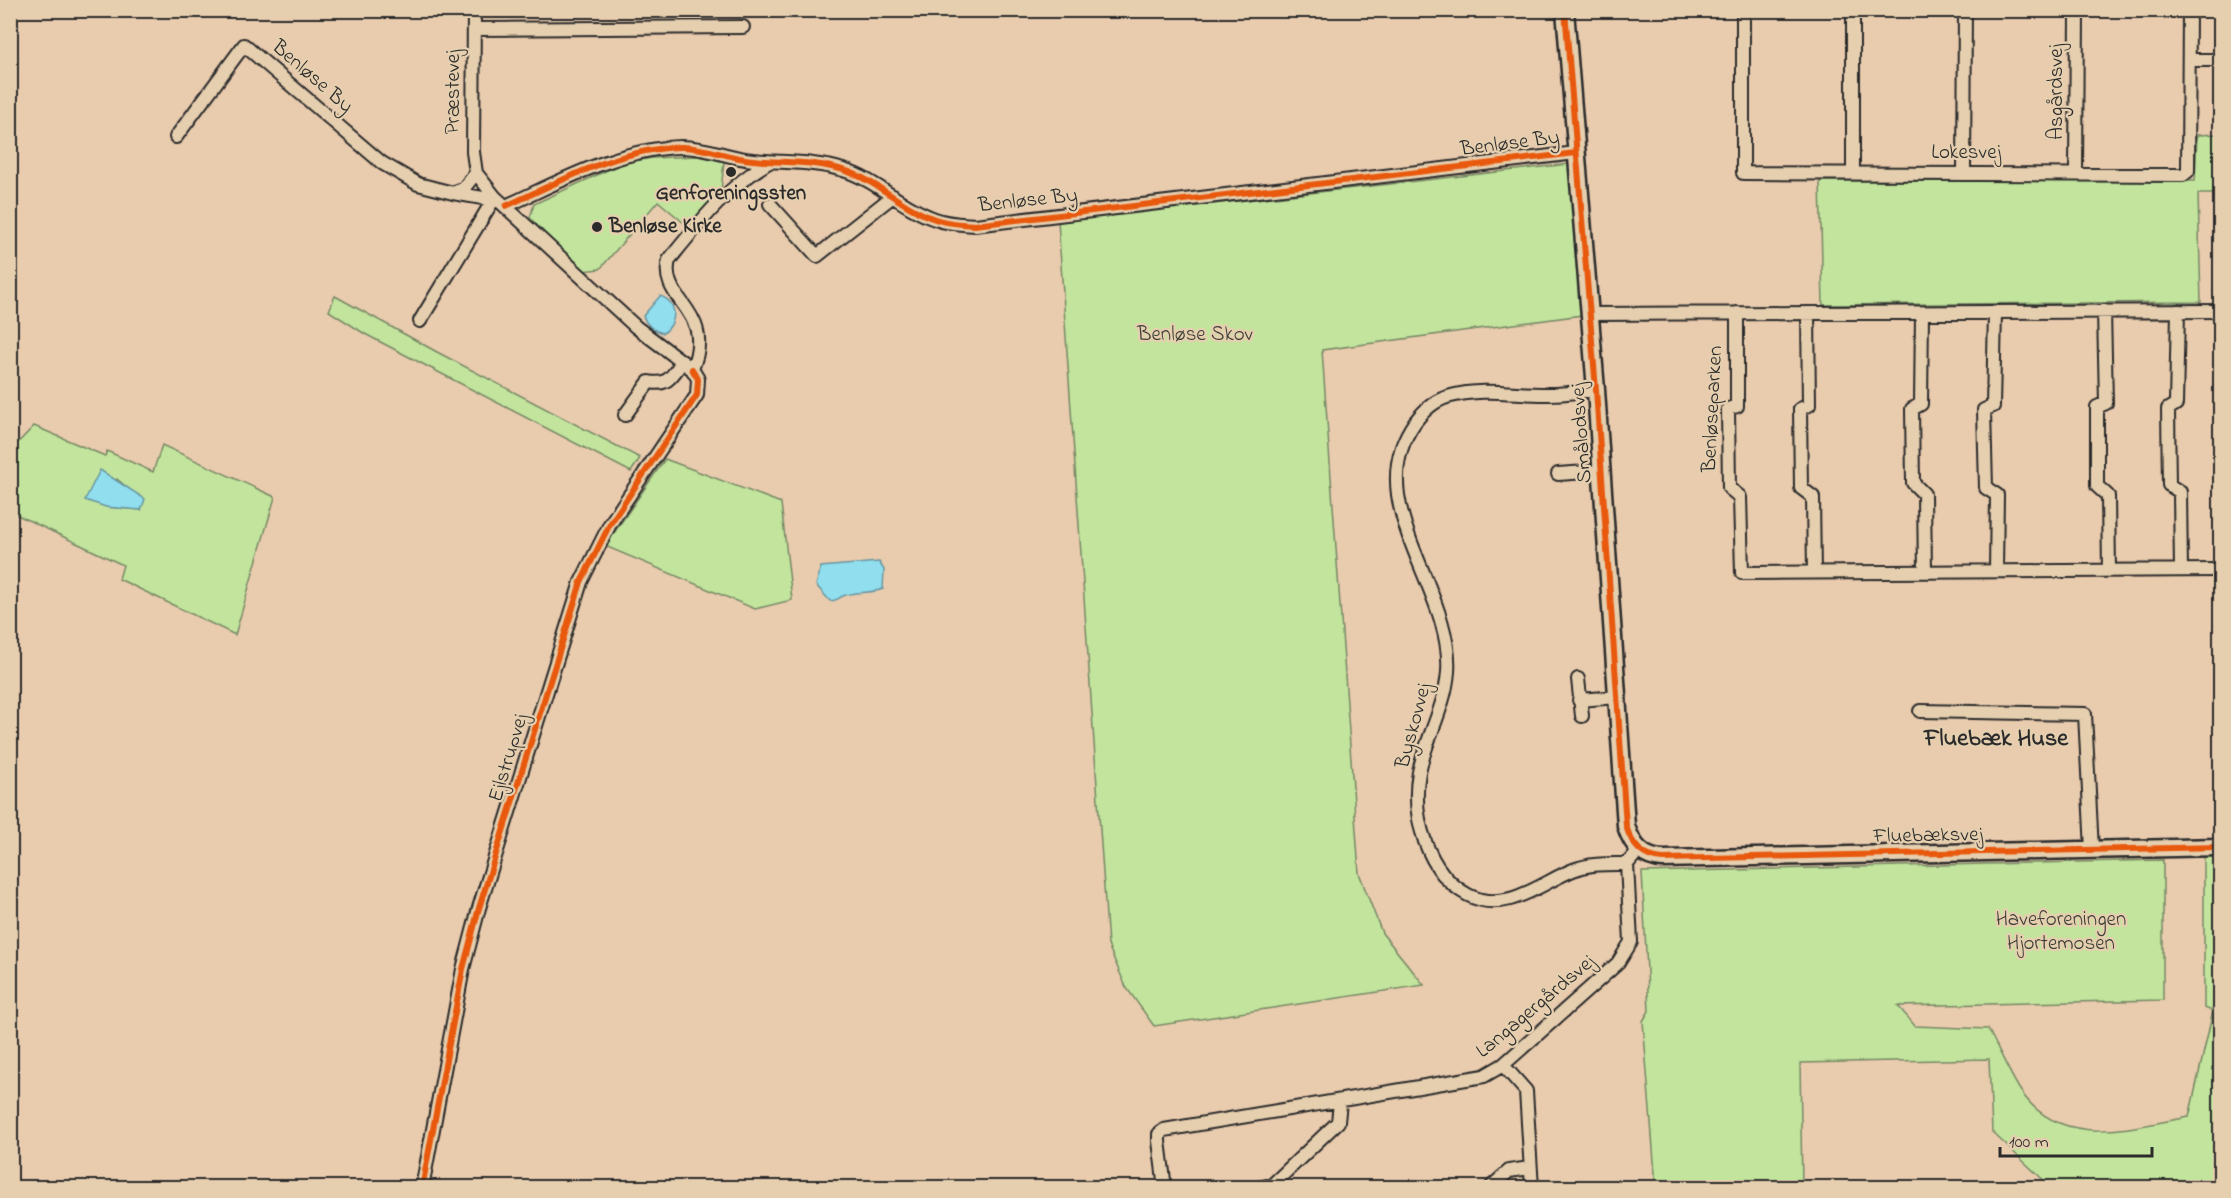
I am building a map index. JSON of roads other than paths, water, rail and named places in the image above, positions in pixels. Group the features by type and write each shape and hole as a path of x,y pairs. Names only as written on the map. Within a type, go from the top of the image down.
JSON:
{"street":[{"name":"Præstevej","path":"474,10 473,152 476,173"},
{"name":"Smålodsvej","path":"1565,10 1596,390 1626,826 1633,844 1639,850"},
{"name":"Lokesvej","path":"1743,10 1743,173 1852,171 2186,174 2189,138 2189,10"},
{"path":"1852,171 1853,10"},
{"path":"1964,172 1965,10"},
{"name":"Asgårdsvej","path":"2076,173 2077,10"},
{"path":"474,29 743,27"},
{"name":"Benløse By","path":"176,137 244,45 382,163 418,184 483,198 495,196"},
{"path":"2189,60 2220,60"},
{"name":"Benløse By","path":"506,206 614,159 640,152 681,147 704,148 741,159 842,169 863,178 935,219 953,224 975,225 1576,153"},
{"path":"741,159 746,176"},
{"path":"625,415 649,382 660,384 668,382 688,366 700,350 700,333 670,284 666,271 669,260 721,197 746,176 769,162"},
{"path":"453,193 464,188 476,173 495,196 584,282 636,327 688,366"},
{"path":"420,321 495,196"},
{"path":"770,204 817,256 893,196"},
{"path":"2104,311 2106,404 2097,407 2097,486 2108,496 2109,571"},
{"path":"2178,311 2176,404 2168,409 2169,485 2180,492 2181,570"},
{"path":"1589,314 2220,311"},
{"path":"1995,312 1993,406 1984,410 1986,488 1997,495 1996,571"},
{"name":"Benløseparken","path":"1737,313 1737,406 1728,409 1729,488 1740,497 1742,573 2220,570"},
{"path":"1808,313 1809,405 1800,409 1801,488 1813,497 1814,572"},
{"path":"1922,313 1922,404 1912,409 1913,483 1924,494 1925,572"},
{"name":"Ejlstrupvej","path":"422,1188 466,959 581,582 610,524 697,395 698,380 688,366"},
{"name":"Byskovvej","path":"1596,390 1551,394 1493,391 1451,396 1432,405 1407,433 1400,457 1400,506 1407,535 1438,604 1447,636 1448,672 1442,706 1419,773 1418,801 1422,828 1431,855 1441,873 1452,885 1470,896 1504,901 1523,896 1574,870 1595,863 1627,864"},
{"name":"Smålodsvej","path":"1558,474 1601,471"},
{"path":"1578,679 1582,716"},
{"path":"1579,700 1618,697"},
{"path":"1920,711 2085,714 2092,850"},
{"name":"Fluebæksvej","path":"1639,850 1654,858 1663,859 2220,847"},
{"path":"1627,864 1639,850"},
{"name":"Langagergårdsvej","path":"1166,1188 1159,1141 1159,1134 1164,1130 1484,1076 1503,1065 1618,963 1631,942 1627,864"},
{"path":"1503,1065 1526,1091 1532,1188"},
{"path":"1257,1188 1272,1185 1338,1122 1340,1102"},
{"path":"1490,1188 1509,1171 1530,1168"}],"water":[{"path":"660,296 670,303 674,313 671,324 663,333 651,328 643,316"},
{"path":"100,470 145,499 141,510 106,507 85,500"},
{"path":"879,562 884,570 883,589 848,594 830,601 816,585 821,567"}],"place":[{"name":"Genforeningssten","path":"731,172"},
{"name":"Benløse Kirke","path":"597,227"}],"district":[{"name":"Fluebæk Huse","path":"1996,739"}],"park label":[{"name":"Benløse Skov","path":"1195,335"},
{"name":"Haveforeningen Hjortemosen","path":"2061,932"}]}
